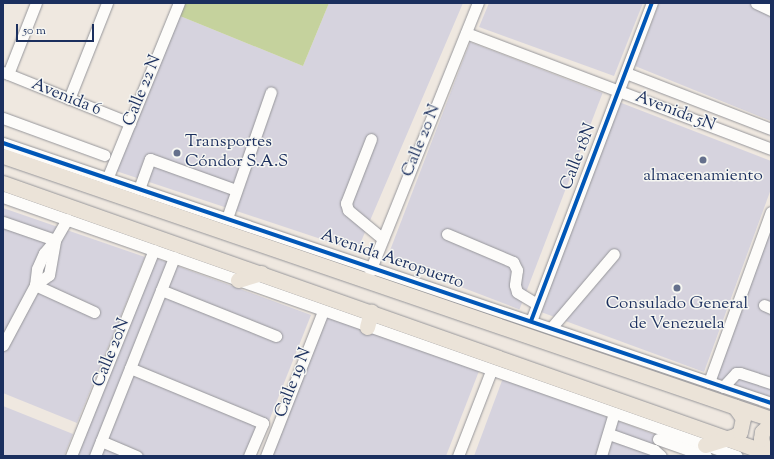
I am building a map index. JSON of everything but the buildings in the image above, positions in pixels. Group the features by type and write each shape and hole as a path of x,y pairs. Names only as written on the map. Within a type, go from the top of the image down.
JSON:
{"main road":[{"name":"Avenida Aeropuerto","path":"3,156 266,238 369,273 771,419"},
{"path":"3,183 728,438 767,454"},
{"path":"238,280 261,273"},
{"path":"367,326 371,312"},
{"path":"705,450 735,436 743,425 740,412 735,407"},
{"path":"767,454 762,432 771,423"}],"street":[{"path":"5,73 36,3"},
{"path":"69,99 107,3"},
{"name":"Calle 22 N","path":"107,179 179,3"},
{"name":"Calle 20 N","path":"369,273 478,3"},
{"name":"Calle 18N","path":"531,321 652,3"},
{"path":"756,3 771,10"},
{"name":"Avenida 5N","path":"466,33 771,149"},
{"name":"Avenida 6","path":"5,73 130,123"},
{"name":"Avenida 5N","path":"626,73 771,128"},
{"path":"227,218 271,92"},
{"path":"3,118 104,155"},
{"path":"371,139 346,203 348,210 383,239"},
{"name":"Avenida Aeropuerto","path":"3,143 227,218 266,238"},
{"path":"139,189 150,159 236,190"},
{"path":"3,197 491,371 614,413 658,446"},
{"path":"709,382 771,212"},
{"path":"3,345 35,285 49,275 55,240 67,219"},
{"path":"3,222 55,240"},
{"path":"447,234 513,262 517,270 515,285 517,292 537,304"},
{"name":"Calle 20N","path":"71,456 154,250"},
{"path":"551,328 614,254"},
{"path":"95,456 174,257"},
{"name":"Avenida Aeropuerto","path":"369,273 531,321 771,403"},
{"path":"35,285 94,312"},
{"path":"161,290 276,336"},
{"name":"Calle 19 N","path":"266,456 322,311"},
{"path":"130,368 263,422 249,456"},
{"path":"458,456 491,371"},
{"path":"723,387 740,372 771,382"},
{"path":"601,456 614,413"},
{"path":"608,434 658,446 705,450 737,456"},
{"path":"101,441 137,456"}],"shaded area":[{"path":"329,3 463,3 357,251 116,171 180,16 303,66"},
{"path":"489,3 643,3 614,76 479,27"},
{"path":"659,3 771,3 771,121 635,66"},
{"path":"470,42 603,93 519,309 387,259"},
{"path":"619,102 771,161 771,189 704,372 541,312"},
{"path":"3,208 145,257 77,423 3,393"},
{"path":"771,228 771,398 715,378"},
{"path":"153,257 311,315 255,456 74,456"},
{"path":"319,314 479,371 446,456 264,456"},
{"path":"503,378 656,435 649,456 474,456"},
{"path":"3,406 73,434 64,456 3,456"}],"green space":[{"path":"185,3 329,3 303,66 180,16"}],"cycle path":[{"path":"531,321 652,3"},
{"path":"3,143 771,403"}],"place":[{"name":"Transportes Cóndor S.A.S","path":"177,153"},
{"name":"almacenamiento","path":"703,160"},
{"name":"Consulado General de Venezuela","path":"677,288"}]}
